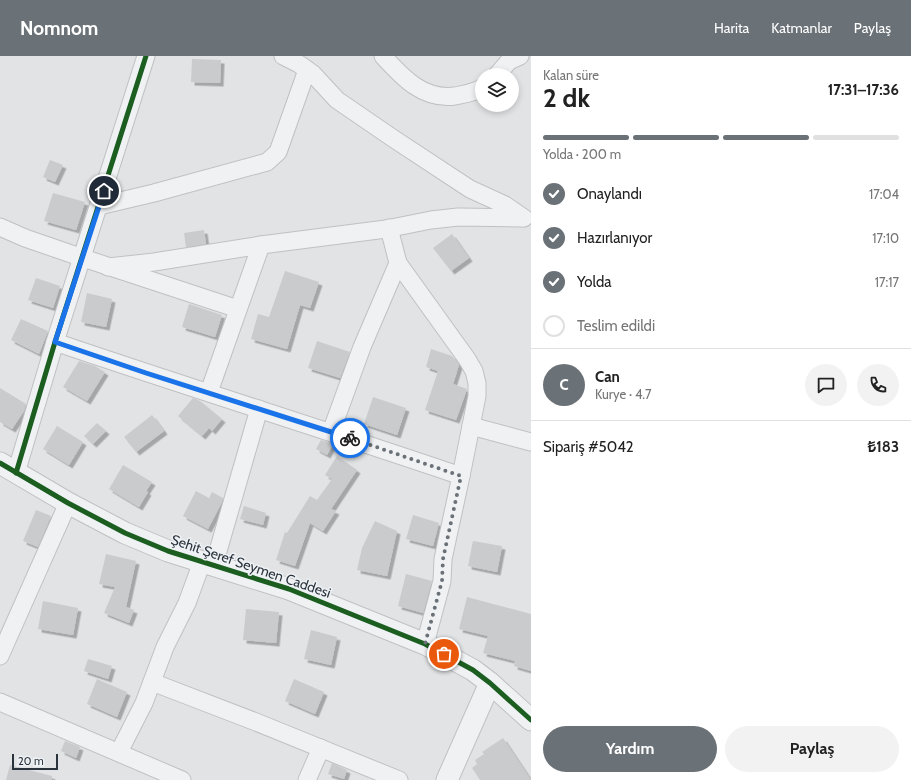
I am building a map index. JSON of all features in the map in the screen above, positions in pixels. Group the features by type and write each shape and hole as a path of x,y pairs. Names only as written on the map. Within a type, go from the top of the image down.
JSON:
{"street":[{"path":"8,468 55,342 83,258 146,56"},
{"path":"286,56 313,74 337,100 350,110 470,189 505,205 527,221"},
{"path":"383,56 410,84 423,91 434,95 448,96 468,94 475,91"},
{"path":"503,68 509,61 520,56"},
{"path":"99,206 154,193 267,162 278,152 307,70"},
{"path":"108,267 154,262 458,217 527,221"},
{"path":"0,227 25,238 108,267 238,309"},
{"path":"390,228 398,263 467,359 474,371 477,383 477,396 443,559 442,581 425,644"},
{"path":"209,392 261,246"},
{"path":"331,432 362,347 398,263"},
{"path":"55,342 461,476"},
{"path":"119,752 144,703 165,647 208,564 259,409"},
{"path":"471,426 531,442"},
{"name":"Şehit Şeref Seymen Caddesi","path":"8,468 68,503 125,533 168,551 289,589 425,644 473,670 490,682 531,720"},
{"path":"0,656 68,503"},
{"path":"152,682 399,780"},
{"path":"447,780 490,682"},
{"path":"0,702 182,780"},
{"path":"307,780 320,748"}],"building":[{"path":"192,59 221,60 220,83 191,82"},
{"path":"50,160 63,165 55,182 43,177"},
{"path":"53,193 85,202 76,230 44,221"},
{"path":"204,230 206,244 186,247 184,233"},
{"path":"452,234 469,258 451,271 433,248"},
{"path":"285,271 319,282 310,308 300,305 287,349 251,339 258,314 269,317"},
{"path":"36,278 60,286 53,308 28,300"},
{"path":"87,293 112,299 106,327 81,322"},
{"path":"189,304 222,315 215,337 182,327"},
{"path":"21,319 48,331 39,354 11,340"},
{"path":"317,341 350,352 340,378 308,368"},
{"path":"431,349 452,356 459,365 453,384 467,389 456,420 425,410 438,371 426,367"},
{"path":"79,361 95,366 105,372 87,401 63,387"},
{"path":"0,388 26,404 24,411 12,429 0,422"},
{"path":"373,397 406,408 397,435 364,424"},
{"path":"193,398 200,401 222,419 212,431 209,428 202,436 178,416"},
{"path":"152,415 164,431 136,452 124,437"},
{"path":"97,423 106,431 93,444 84,436"},
{"path":"57,426 83,442 69,465 43,449"},
{"path":"321,440 333,444 327,455 316,449"},
{"path":"337,456 357,470 331,509 336,511 323,531 310,523 295,566 276,560 285,532 287,533 310,496 317,500 332,479 325,475"},
{"path":"123,465 152,482 139,507 109,489"},
{"path":"196,491 209,498 212,492 223,498 208,529 183,516"},
{"path":"244,506 266,513 263,525 240,519"},
{"path":"36,510 51,516 38,547 23,541"},
{"path":"413,515 439,523 433,546 406,539"},
{"path":"375,521 397,531 387,576 357,570 362,548"},
{"path":"473,541 502,546 497,572 468,566"},
{"path":"106,554 136,561 126,607 134,610 129,623 104,613 115,587 99,584"},
{"path":"406,574 432,581 423,613 398,606"},
{"path":"467,597 531,614 531,671 514,666 515,661 483,653 488,636 459,629"},
{"path":"43,601 78,608 73,635 38,629"},
{"path":"246,609 279,612 276,643 243,640"},
{"path":"311,630 337,637 331,665 304,659"},
{"path":"88,659 112,666 108,679 84,671"},
{"path":"97,679 127,692 117,717 87,704"},
{"path":"294,679 324,692 315,714 285,701"},
{"path":"503,738 531,780 480,780 472,768 477,764 475,760 484,754 482,752"},
{"path":"65,741 80,747 76,758 61,751"},
{"path":"332,763 347,770 344,779 328,774"},
{"path":"10,765 52,776 52,780 6,780"}],"cycle path":[{"path":"16,473 55,342 146,56"},
{"path":"0,463 68,503 125,533 168,551 289,589 425,644 473,670 490,683 531,720"}],"way so far":[{"path":"350,438 461,476 443,559 442,581 425,644 444,654"}],"route":[{"path":"104,191 55,342 146,373 350,438"}]}
